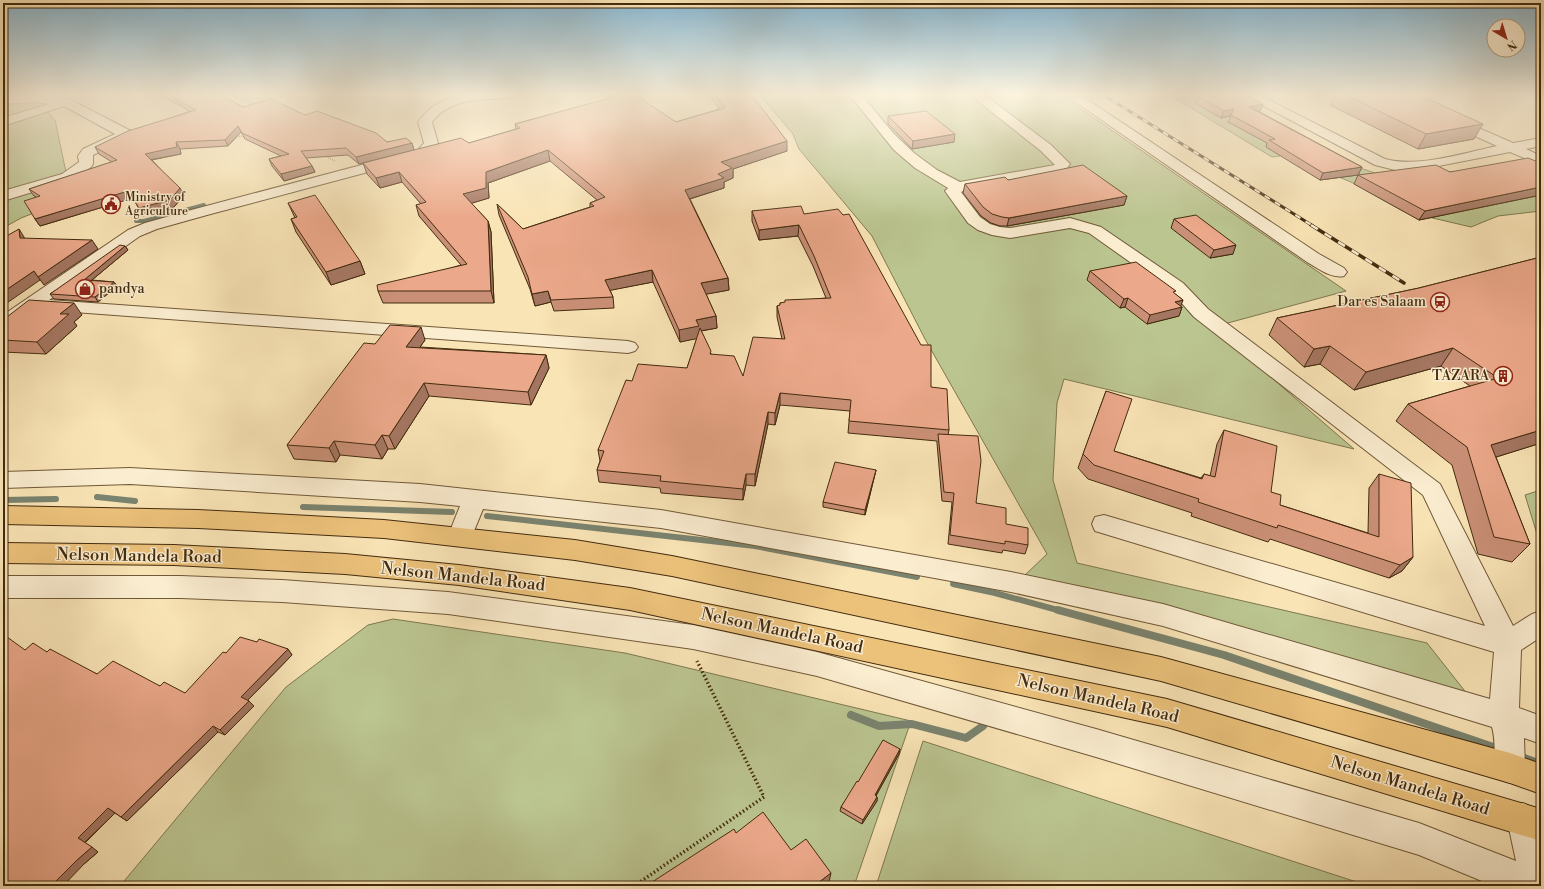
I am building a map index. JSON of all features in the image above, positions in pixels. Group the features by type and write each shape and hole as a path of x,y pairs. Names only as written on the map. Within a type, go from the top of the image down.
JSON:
{"main road":[{"path":"3,515 198,519 460,536 575,550 672,566 1161,669 1510,768 1541,779"},
{"name":"Nelson Mandela Road","path":"3,554 174,555 336,563 549,586 630,599 1167,713 1532,822"}],"lane":[{"path":"3,196 67,177 86,164 85,156 88,152 123,135"},
{"path":"3,323 134,233 151,226 405,159 423,153 430,148 432,144 429,135"},
{"path":"887,135 906,154 929,172 958,187"},
{"path":"1030,135 1063,164 1060,168 1048,172 958,187 953,191 974,220 984,227 998,232 1010,233 1070,223 1095,230 1177,287 1201,313 1432,490 1508,644 1504,717 1509,733 1510,768"},
{"path":"1131,135 1313,258 1338,272"},
{"path":"1328,135 1380,162 1395,166 1413,167 1541,142"},
{"path":"1486,135 1541,161"},
{"path":"32,304 628,348"},
{"path":"3,480 130,476 420,493 661,519 1019,584 1163,615 1504,717 1541,730"},
{"path":"460,536 475,499"},
{"path":"1104,524 1508,644"},
{"path":"3,587 181,587 282,591 448,603 685,636 816,664 1111,747 1419,839 1535,886"},
{"path":"1508,644 1541,622"},
{"path":"1532,822 1538,886"}],"path":[{"path":"231,136 252,137"},
{"path":"323,155 357,172"},
{"path":"634,886 764,797 685,636"}],"green space":[{"path":"3,135 58,135 67,177 60,203 21,218 3,228"},
{"path":"794,135 1119,135 1346,291 1213,327 1354,449 1064,379 1057,403 1053,480 1077,563 1427,643 1479,709 1023,577 1047,554 925,339 872,236 799,149"},
{"path":"1236,135 1259,135 1280,156 1272,157"},
{"path":"1351,165 1381,175 1462,171 1541,172 1541,211 1498,216 1471,227 1403,211 1351,182 1324,171"},
{"path":"1541,490 1541,547 1525,495"},
{"path":"393,619 625,653 911,721 854,886 120,886 286,687 368,625"},
{"path":"923,741 1369,886 876,886"}],"building":[{"path":"119,135 229,135 225,140 176,142 177,147 145,154 180,188 170,200 139,208 128,191 35,219 24,201 40,196 29,189 117,160 95,147"},
{"path":"248,135 379,135 387,142 406,138 412,143 356,157 346,148 301,151 312,166 281,174 269,159 289,154"},
{"path":"495,135 783,135 787,141 721,162 732,168 718,174 724,178 685,190 728,278 701,283 716,316 696,320 699,326 679,330 652,270 605,280 613,297 551,300 548,291 532,294 528,277 497,204 523,229 594,206 590,203 605,197 548,150 486,172 486,188 463,194 488,221 491,291 378,291 377,285 467,264 416,205 426,202 399,172 376,178 363,163 461,138 469,143"},
{"path":"907,135 946,135 913,141"},
{"path":"1269,135 1303,135 1362,167 1323,173 1269,140 1275,139"},
{"path":"1528,158 1541,163 1541,187 1425,211 1358,175 1436,165 1450,172"},
{"path":"1083,165 1127,196 1009,218 992,214 983,207 965,184 1005,177 1008,180"},
{"path":"315,195 360,261 326,272 291,219 297,217 288,203"},
{"path":"801,206 804,214 838,209 843,215 849,214 921,345 931,345 931,387 947,389 949,430 849,421 851,400 780,393 775,413 768,412 755,474 746,474 743,489 660,481 661,476 597,470 604,451 598,450 626,380 632,381 638,364 687,368 700,328 711,351 710,354 734,356 743,376 753,337 785,339 777,306 780,305 780,303 785,302 785,300 831,298 814,256 799,225 759,230 752,211"},
{"path":"1196,215 1236,245 1214,250 1174,219"},
{"path":"19,229 20,238 92,240 38,277 34,271 3,292 3,238"},
{"path":"120,245 125,246 84,280 114,282 95,297 50,294"},
{"path":"1541,257 1541,430 1491,445 1530,544 1494,537 1467,447 1408,404 1498,378 1453,348 1366,372 1330,346 1314,349 1277,318 1419,288"},
{"path":"1136,262 1176,291 1173,292 1183,300 1175,302 1182,307 1150,315 1128,298 1124,299 1090,271"},
{"path":"29,300 74,303 60,314 69,314 37,342 3,340 3,320"},
{"path":"390,325 421,327 406,347 546,355 528,392 424,383 389,436 382,435 375,445 334,441 329,448 287,445 364,343 375,344"},
{"path":"1106,391 1132,399 1114,451 1202,479 1204,474 1215,477 1224,430 1277,446 1271,492 1281,495 1280,505 1379,537 1379,474 1411,483 1413,557 1400,565 1278,525 1277,528 1198,502 1199,499 1094,465 1083,454"},
{"path":"938,434 978,436 981,461 976,503 1006,508 1006,524 1028,528 1028,545 1005,541 1005,544 950,535 954,493 944,492"},
{"path":"835,462 876,470 865,510 823,502"},
{"path":"3,634 25,650 33,643 47,652 50,649 97,674 113,661 160,686 164,682 185,693 223,652 226,653 240,637 257,642 259,639 288,649 241,697 249,701 220,730 213,726 121,817 108,808 78,838 92,847 51,886 3,886"},
{"path":"883,740 900,749 875,795 877,797 863,820 841,807"},
{"path":"763,812 791,850 806,839 831,873 814,886 646,886 734,829 736,833"},
{"path":"1496,882 1506,886 1496,886"}],"waterway":[{"path":"136,221 144,221 204,205"},
{"path":"97,497 135,501"},
{"path":"3,500 56,499"},
{"path":"303,507 452,512"},
{"path":"487,516 755,546 917,577"},
{"path":"953,584 995,593 1061,611"},
{"path":"1058,610 1224,655 1502,750"},
{"path":"851,715 879,726 912,724 966,738 983,726"},
{"path":"1518,756 1541,764"}],"railway":[{"path":"1168,135 1313,226"},
{"path":"1311,225 1404,283"}],"place":[{"name":"Ministry of Agriculture","path":"111,204"},
{"name":"pandya","path":"85,289"},
{"name":"Dar es Salaam","path":"1440,302"},
{"name":"TAZARA","path":"1503,376"}]}
